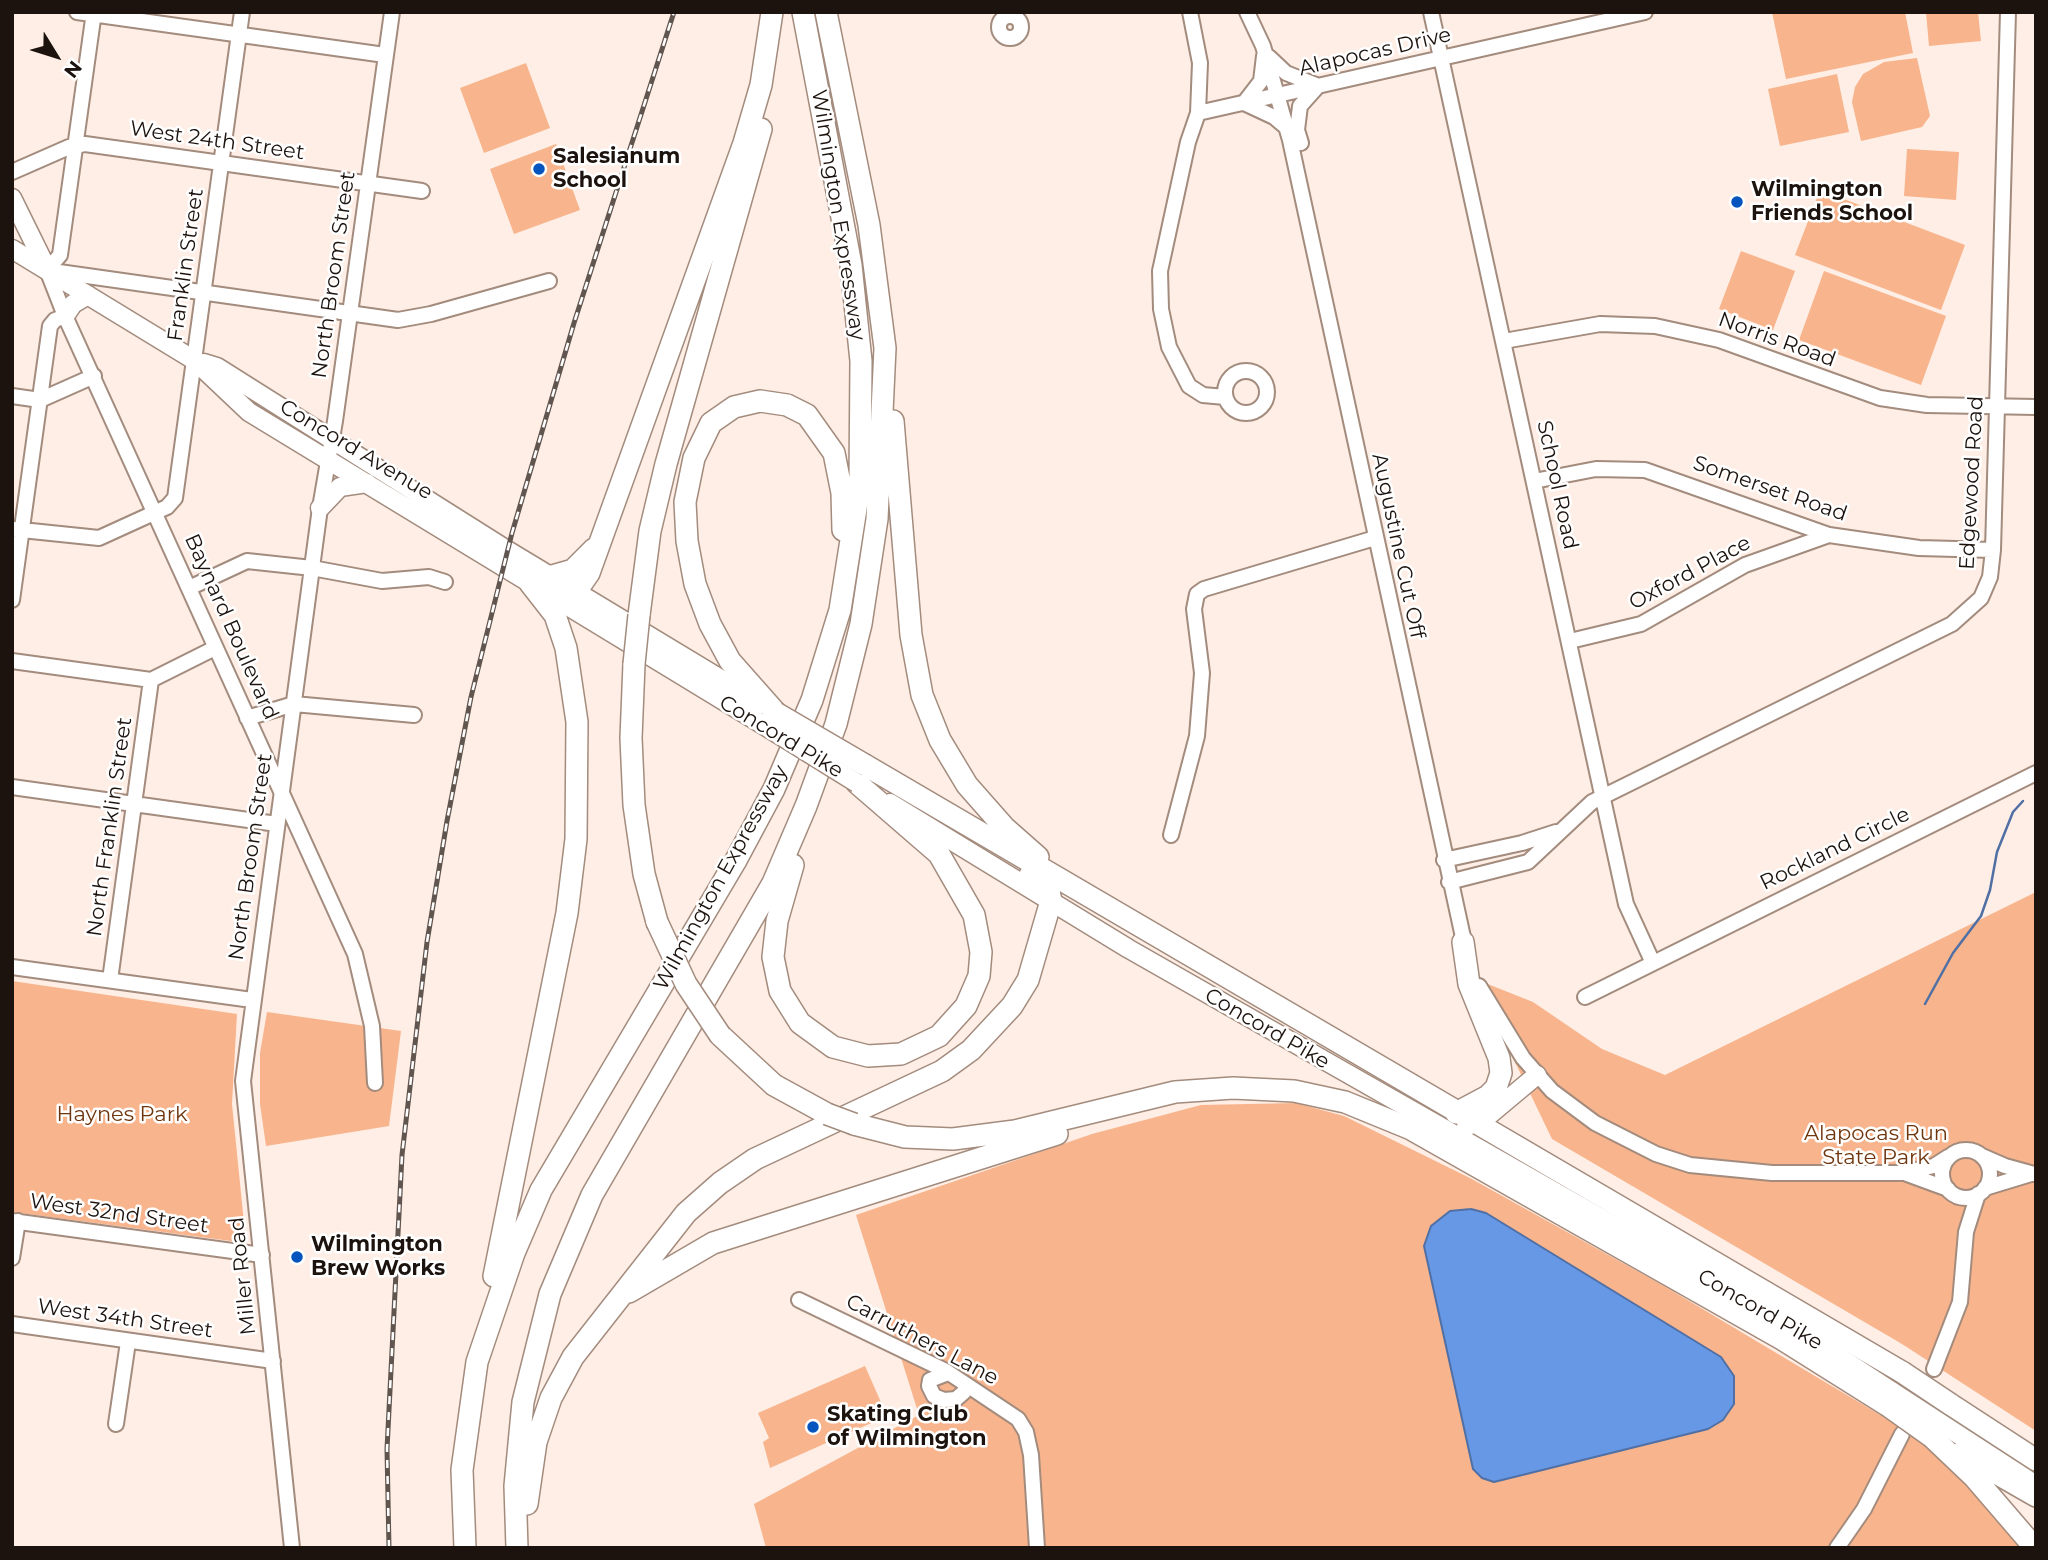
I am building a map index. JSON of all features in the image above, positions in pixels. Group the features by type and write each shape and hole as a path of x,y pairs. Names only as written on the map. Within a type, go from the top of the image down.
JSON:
{"highway":[{"path":"562,586 589,573 753,113 774,12"},
{"path":"774,12 772,64 761,131 666,464 646,554 634,664 631,738 634,805 644,874 657,922 686,984 720,1035 774,1085 827,1114 905,1137 953,1139 1015,1131 1149,1098 1252,1087 1311,1093 1360,1106 1393,1120 1782,1339 1894,1390 1935,1430 2035,1548"},
{"name":"Wilmington Expressway","path":"466,1548 462,1470 477,1362 514,1253 541,1190 756,824 812,700 836,626 851,553 860,483 862,403 851,265 803,12"},
{"name":"Wilmington Expressway","path":"517,1548 515,1486 523,1402 550,1294 592,1195 773,883 836,724 861,624 877,519 885,348 869,225 826,12"},
{"path":"885,348 910,622 922,695 953,763 984,807 1023,845 1083,894"},
{"path":"773,721 718,642 695,584 687,541 685,502 699,443 720,416 746,403 774,401 807,415 834,453 839,471 844,549 812,700"},
{"path":"477,1362 567,913 576,839 577,722 566,648 555,615 530,583"},
{"path":"852,658 826,776 780,909 773,957 784,1001 810,1031 845,1052 890,1056 926,1044 959,1016 979,976 980,939 971,905 939,854 861,774"},
{"name":"Concord Pike","path":"773,721 861,774 965,826 1083,894 1449,1121 1475,1124 1894,1390 1950,1404 2036,1459"},
{"path":"527,1548 527,1499 536,1442 551,1398 573,1357 686,1213 720,1183 755,1158 925,1081 971,1049 1021,993 1033,965 1051,901 1049,891 965,826"},
{"path":"1449,1121 1488,1096 1496,1088 1501,1073 1499,1058 1467,976 1463,942"},
{"path":"616,1301 713,1243 776,1221 1208,1090"},
{"path":"1935,1430 2036,1496"}],"main road":[{"name":"Baynard Boulevard","path":"12,198 47,270"},
{"name":"Concord Avenue","path":"12,249 194,360 249,412 367,483 505,558"},
{"path":"65,316 73,304 89,295"},
{"name":"Concord Avenue","path":"194,360 217,367 332,438 505,558"},
{"path":"327,459 335,456 349,460 562,586"},
{"path":"320,508 340,487 367,483"},
{"name":"Concord Pike","path":"505,558 530,583 773,721"},
{"name":"Concord Pike","path":"505,558 562,586 668,647 773,721"},
{"name":"Concord Pike","path":"861,774 1051,901 1140,956 1449,1121 1894,1390"},
{"path":"1475,1124 1537,1075"},
{"path":"1935,1430 2036,1485"}],"street":[{"path":"77,12 386,55"},
{"name":"Franklin Street","path":"155,513 167,507 175,498 242,12"},
{"name":"North Broom Street","path":"252,1000 391,12"},
{"path":"1189,12 1200,63 1198,113 1188,142 1160,271 1161,309 1168,347 1189,386 1203,395 1225,397"},
{"name":"Augustine Cut Off","path":"1247,12 1265,51 1294,158 1463,942 1475,979 1502,1028 1537,1075 1595,1123 1636,1145 1690,1165 1772,1174 1902,1172"},
{"name":"School Road","path":"1431,12 1626,904 1653,963"},
{"name":"Alapocas Drive","path":"1198,113 1645,12"},
{"name":"Edgewood Road","path":"1450,882 1536,858 1580,810 1952,624 1981,598 1990,577 1993,550 2008,12"},
{"path":"47,270 60,256 93,13"},
{"path":"1265,51 1286,73 1318,86 1300,106 1297,120 1301,147 1294,158"},
{"path":"1265,51 1261,81 1244,103 1274,117 1287,128"},
{"name":"West 24th Street","path":"12,172 76,145 422,191"},
{"path":"47,270 398,320 412,319 549,281"},
{"name":"Baynard Boulevard","path":"47,270 65,316 281,796 358,961 372,1026 375,1083"},
{"path":"12,600 17,529 51,326 55,320 65,316"},
{"name":"Norris Road","path":"1504,341 1600,324 1663,327 1719,340 1880,398 1927,404 2036,407"},
{"path":"12,396 40,400 93,376"},
{"name":"Somerset Road","path":"1534,481 1596,469 1645,470 1829,535 1919,548 1993,550"},
{"path":"17,529 93,539 155,513"},
{"name":"Oxford Place","path":"1570,641 1641,624 1745,565 1829,535"},
{"path":"1171,835 1197,736 1202,673 1194,609 1197,594 1204,589 1375,538"},
{"path":"189,589 247,561 312,568 382,581 429,577 445,582"},
{"path":"12,661 151,680 215,648"},
{"name":"North Franklin Street","path":"110,980 151,680"},
{"path":"247,718 294,704 414,715"},
{"name":"Rockland Circle","path":"1585,997 2036,773"},
{"path":"12,787 277,824"},
{"name":"Edgewood Road","path":"1444,860 1522,844 1561,830"},
{"path":"12,967 252,1000"},
{"name":"Miller Road","path":"252,1000 243,1093 292,1548"},
{"path":"1902,1172 1934,1166 1965,1150 2005,1167 2035,1174"},
{"path":"1934,1369 1960,1302 1966,1232 1989,1170 1979,1154"},
{"path":"1948,1157 1942,1173 1966,1232"},
{"path":"1902,1172 1967,1197 2035,1174"},
{"path":"12,1258 15,1221"},
{"name":"West 32nd Street","path":"15,1221 262,1255"},
{"name":"Carruthers Lane","path":"799,1300 948,1373 1013,1414 1026,1432 1031,1455 1037,1548"},
{"name":"West 34th Street","path":"12,1324 273,1361"},
{"path":"116,1424 128,1342"},
{"path":"948,1373 930,1380 929,1386 934,1396 944,1400 956,1399 967,1385"},
{"path":"1837,1548 1864,1509 1902,1434"}],"green space":[{"path":"1772,12 1905,12 1913,53 1786,79"},
{"path":"1926,12 1978,12 1981,41 1929,46"},
{"path":"1917,58 1930,116 1922,127 1861,141 1852,102 1855,87 1863,74 1884,62"},
{"path":"526,63 550,128 484,153 460,88"},
{"path":"1837,74 1849,132 1780,146 1768,89"},
{"path":"556,144 580,210 514,234 490,169"},
{"path":"1907,149 1959,152 1956,200 1904,196"},
{"path":"1820,190 1965,245 1941,310 1795,255"},
{"path":"1741,251 1795,271 1773,330 1719,309"},
{"path":"1824,271 1946,316 1921,385 1799,340"},
{"name":"Alapocas Run State Park","path":"2036,892 2036,1431 1902,1344 1552,1139 1475,979 1533,1002 1602,1049 1665,1075"},
{"name":"Haynes Park","path":"12,981 237,1014 232,1104 246,1243 12,1212"},
{"path":"267,1012 401,1031 389,1126 266,1146 260,1104 260,1053"},
{"path":"1296,1103 1344,1116 1470,1178 1664,1286 1928,1444 1951,1464 2025,1548 766,1548 754,1504 919,1415 856,1215 1092,1134 1201,1105"},
{"name":"Skating Club of Wilmington","path":"865,1366 887,1416 770,1468 763,1442 769,1438 758,1413"}],"water":[{"path":"1471,1209 1486,1213 1721,1357 1734,1376 1734,1404 1723,1420 1708,1429 1494,1482 1482,1478 1473,1469 1424,1246 1431,1226 1450,1211"}],"waterway":[{"path":"1925,1004 1953,953 1981,916 1990,890 1997,852 2013,812 2023,801"}],"railway":[{"path":"389,1548 387,1449 402,1155 427,942 447,821 471,697 512,533 574,323 674,12"}],"place":[{"name":"Salesianum School","path":"539,169"},
{"name":"Wilmington Friends School","path":"1737,202"},
{"name":"Wilmington Brew Works","path":"297,1257"},
{"name":"Skating Club of Wilmington","path":"813,1427"}]}
